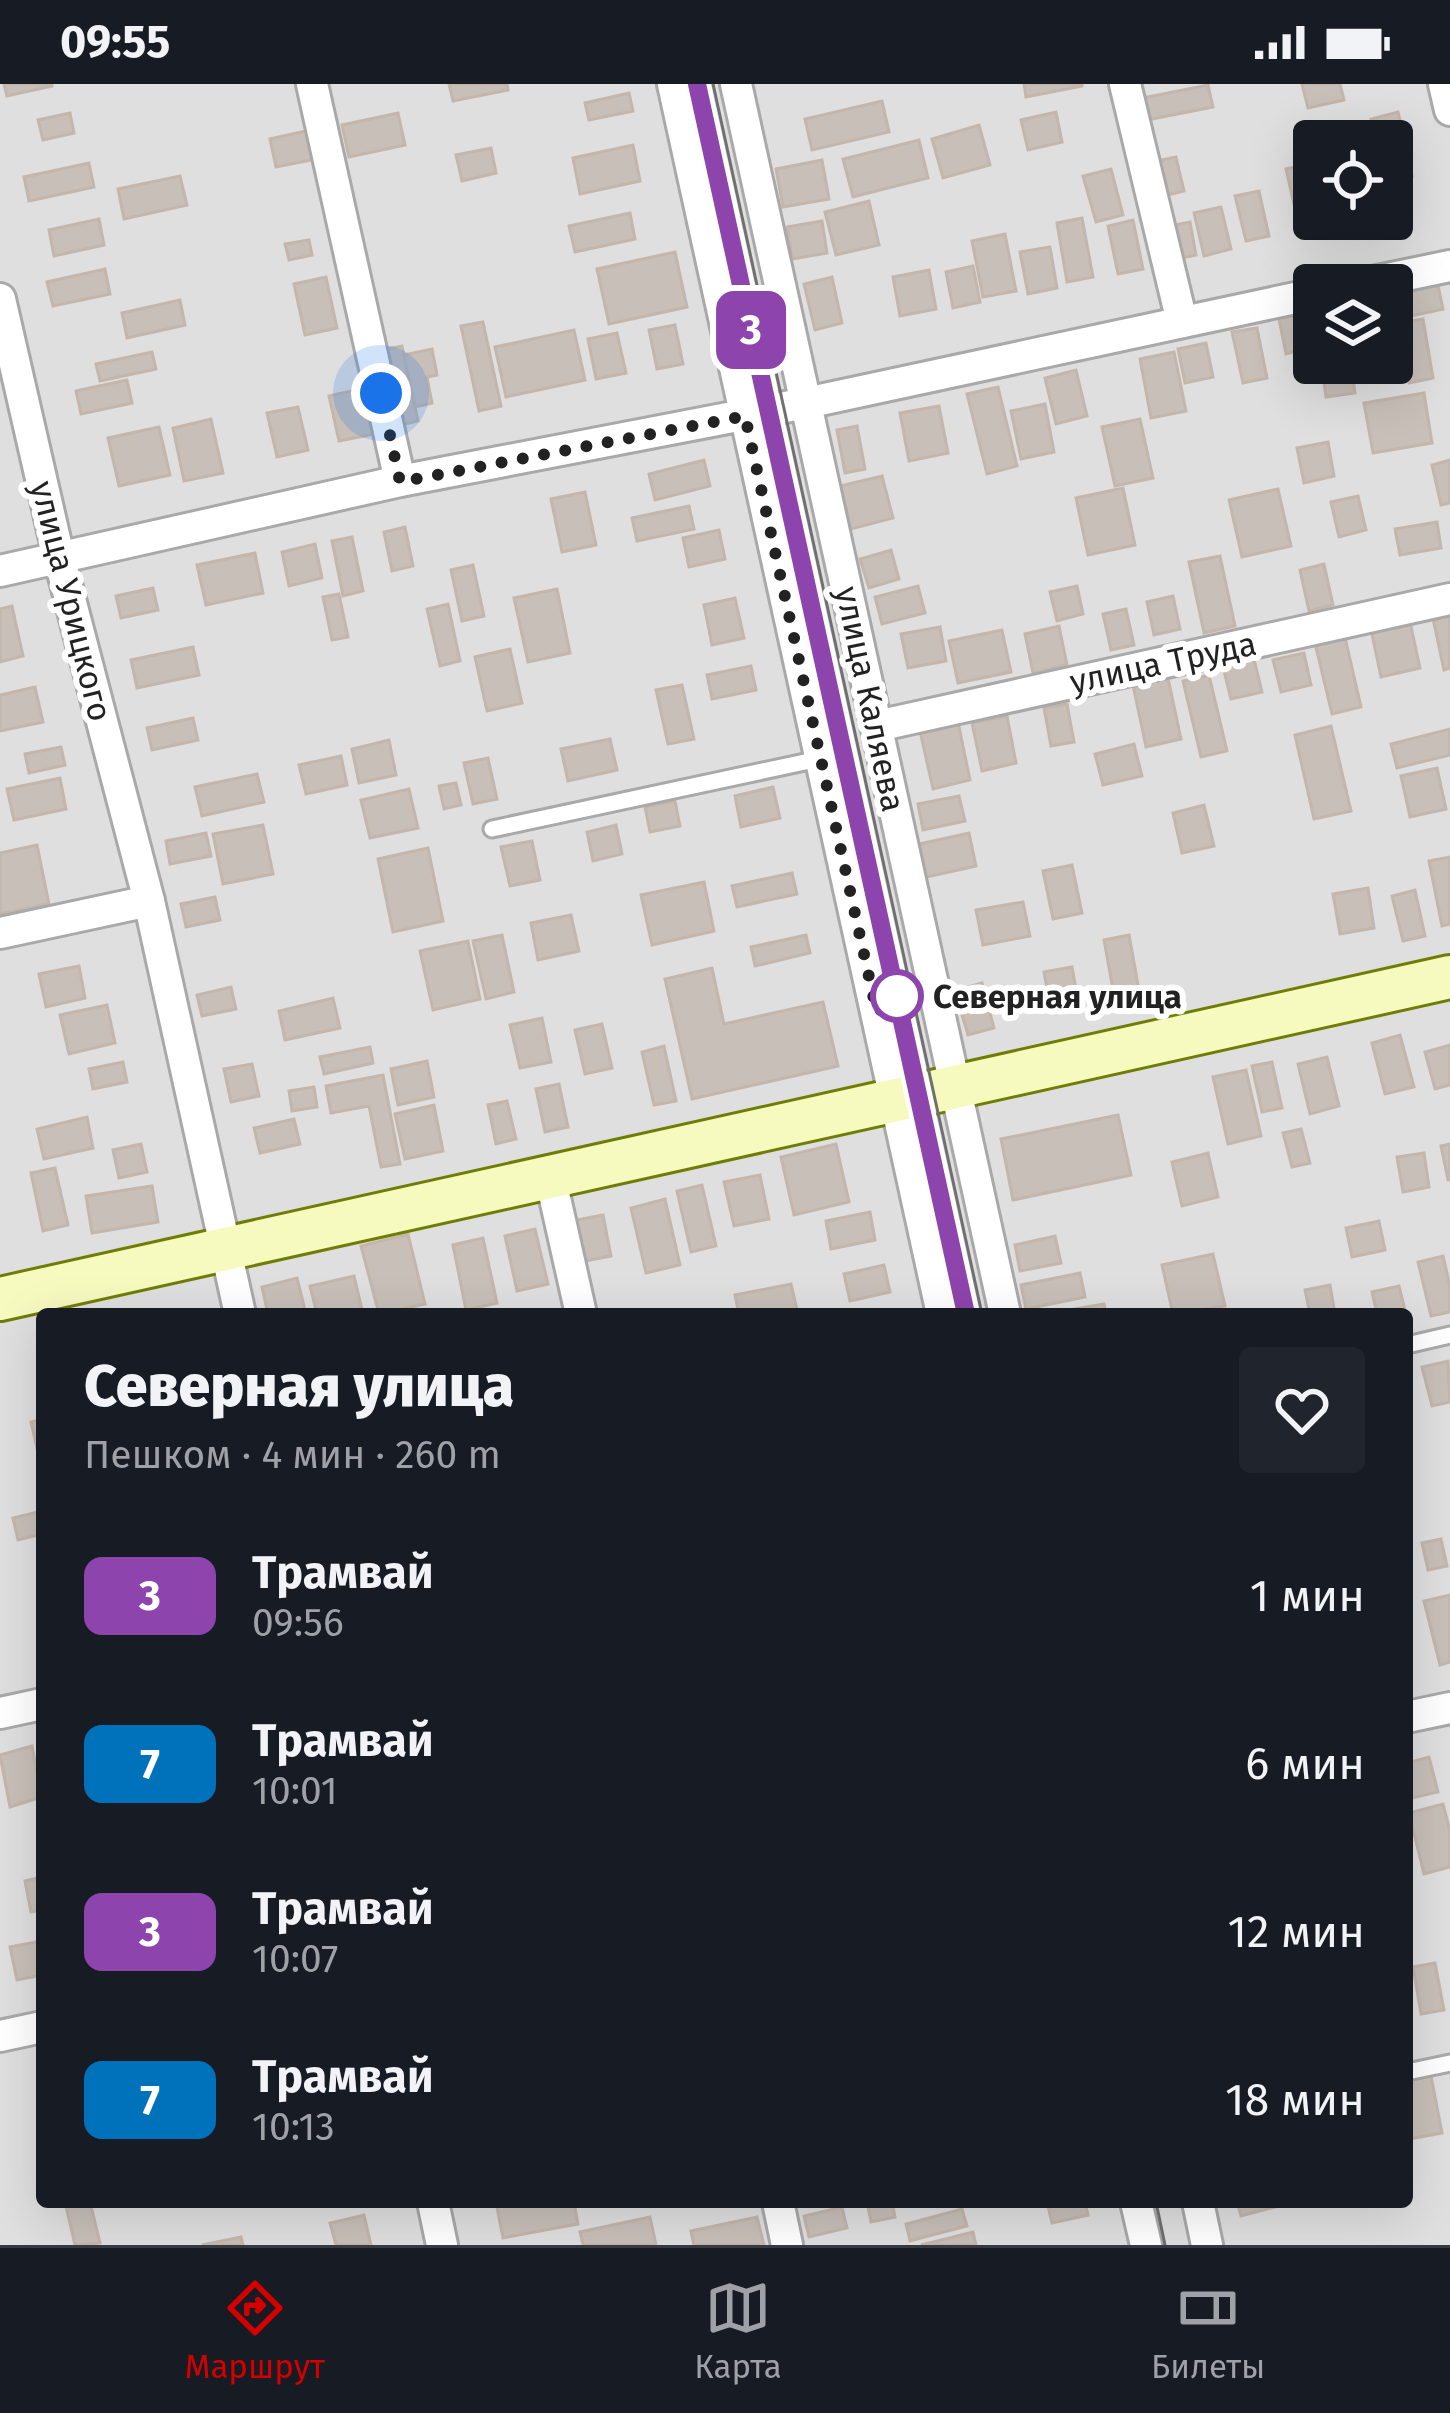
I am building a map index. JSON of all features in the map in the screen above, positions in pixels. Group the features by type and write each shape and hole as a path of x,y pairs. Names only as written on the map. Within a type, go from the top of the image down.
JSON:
{"main road":[{"path":"0,1299 1450,976"}],"street":[{"path":"312,84 400,482"},
{"name":"улица Каляева","path":"673,84 941,1308"},
{"name":"улица Каляева","path":"736,84 1004,1308"},
{"path":"1125,84 1182,322"},
{"path":"1444,84 1450,110"},
{"path":"1413,274 1450,266"},
{"path":"0,571 400,482 806,404 1293,298"},
{"name":"улица Урицкого","path":"0,299 59,557 149,902 238,1308"},
{"name":"улица Труда","path":"877,726 1450,599"},
{"path":"0,933 149,902"},
{"path":"550,1176 580,1308"},
{"path":"0,1713 36,1704"},
{"path":"1413,1717 1450,1708"},
{"path":"0,2036 36,2028"},
{"path":"435,2208 442,2245"},
{"path":"779,2208 787,2245"},
{"path":"1137,2208 1146,2245"},
{"path":"1199,2208 1207,2245"}],"lane":[{"name":"улица Каляева","path":"492,829 820,760"},
{"path":"1413,1344 1450,1335"},
{"path":"1413,2071 1450,2063"}],"shaded area":[{"path":"0,84 1450,84 1450,2245 0,2245"}],"building":[{"path":"4,84 52,84 52,86 7,96"},
{"path":"449,84 507,84 508,90 453,101"},
{"path":"1024,84 1082,84 1082,86 1026,97"},
{"path":"1302,84 1340,84 1344,100 1308,108"},
{"path":"1208,85 1213,107 1147,120 1143,98"},
{"path":"629,93 633,111 589,120 585,103"},
{"path":"882,101 889,132 812,150 805,119"},
{"path":"1056,112 1062,142 1028,150 1021,120"},
{"path":"1398,112 1400,120 1371,120"},
{"path":"70,113 74,133 43,140 38,120"},
{"path":"398,113 405,145 349,157 342,125"},
{"path":"979,125 990,165 943,178 932,139"},
{"path":"310,130 316,159 276,167 270,139"},
{"path":"919,140 928,178 853,197 843,159"},
{"path":"633,145 640,181 580,194 573,158"},
{"path":"491,148 496,173 462,181 456,155"},
{"path":"1176,157 1184,191 1160,197 1152,162"},
{"path":"822,160 829,199 783,207 776,169"},
{"path":"89,163 94,187 29,201 24,177"},
{"path":"1293,168 1293,200 1286,169"},
{"path":"1111,169 1123,215 1096,222 1083,176"},
{"path":"180,176 187,205 124,219 118,189"},
{"path":"1259,191 1269,236 1246,241 1235,196"},
{"path":"869,201 879,245 836,255 825,212"},
{"path":"1221,207 1231,249 1204,256 1194,213"},
{"path":"630,213 635,239 575,252 569,226"},
{"path":"1082,218 1093,277 1067,282 1057,223"},
{"path":"99,219 104,245 54,256 49,230"},
{"path":"1133,220 1143,269 1118,274 1108,226"},
{"path":"822,221 827,253 792,259 787,227"},
{"path":"1190,222 1196,255 1177,259 1171,226"},
{"path":"1005,234 1016,291 983,297 972,241"},
{"path":"309,240 312,255 289,260 285,244"},
{"path":"1050,247 1057,288 1028,294 1020,252"},
{"path":"675,252 687,307 609,324 597,269"},
{"path":"973,266 980,302 953,308 946,272"},
{"path":"105,269 110,294 53,306 47,282"},
{"path":"929,270 936,309 900,316 893,277"},
{"path":"326,277 337,328 305,335 294,284"},
{"path":"832,277 842,323 815,330 804,284"},
{"path":"1438,285 1443,309 1413,316 1413,290"},
{"path":"180,300 185,325 127,338 122,313"},
{"path":"1293,316 1293,352 1286,354 1279,319"},
{"path":"1423,319 1433,378 1413,382 1413,321"},
{"path":"483,322 501,406 479,411 461,326"},
{"path":"675,325 683,364 657,369 649,330"},
{"path":"1257,328 1267,378 1243,383 1232,332"},
{"path":"574,330 585,380 506,397 495,347"},
{"path":"617,333 626,373 596,379 588,339"},
{"path":"1206,343 1213,377 1185,383 1178,349"},
{"path":"402,346 418,421 394,427 378,351"},
{"path":"432,349 437,375 427,377 432,403 415,407 404,355"},
{"path":"152,352 156,369 100,381 96,364"},
{"path":"1174,352 1186,411 1151,418 1140,359"},
{"path":"1076,370 1087,416 1056,424 1045,378"},
{"path":"127,380 132,403 81,414 76,391"},
{"path":"1324,384 1354,384 1355,393 1326,397"},
{"path":"369,387 379,433 339,441 329,396"},
{"path":"998,387 1017,466 987,474 967,394"},
{"path":"1424,393 1432,443 1373,453 1364,403"},
{"path":"1045,404 1054,452 1021,459 1011,411"},
{"path":"939,406 948,453 909,461 900,413"},
{"path":"298,407 308,450 277,457 267,413"},
{"path":"211,419 223,473 184,481 173,428"},
{"path":"1140,419 1153,478 1115,486 1102,427"},
{"path":"857,426 865,469 845,473 837,430"},
{"path":"159,427 170,475 119,486 108,438"},
{"path":"1328,442 1334,476 1304,483 1297,448"},
{"path":"704,460 710,486 655,500 649,474"},
{"path":"1450,460 1450,503 1441,505 1432,465"},
{"path":"882,476 893,518 851,529 840,486"},
{"path":"1123,488 1135,545 1088,555 1076,498"},
{"path":"1278,489 1291,546 1242,557 1229,500"},
{"path":"585,492 596,545 562,552 551,499"},
{"path":"1358,496 1366,530 1339,537 1331,502"},
{"path":"689,506 694,529 637,541 632,518"},
{"path":"1437,522 1441,548 1400,555 1395,529"},
{"path":"405,527 413,566 392,571 384,532"},
{"path":"719,530 725,559 689,567 683,538"},
{"path":"352,537 363,591 343,596 332,541"},
{"path":"315,544 322,578 289,586 282,552"},
{"path":"891,550 899,579 869,588 860,559"},
{"path":"255,553 263,593 206,605 197,565"},
{"path":"1220,556 1235,626 1204,633 1189,562"},
{"path":"1324,564 1333,605 1309,611 1300,570"},
{"path":"473,565 484,616 462,621 451,570"},
{"path":"918,586 925,613 882,624 875,597"},
{"path":"1077,586 1083,614 1057,621 1050,592"},
{"path":"153,588 158,610 121,618 116,596"},
{"path":"557,589 570,653 528,662 514,598"},
{"path":"339,594 348,637 332,640 323,597"},
{"path":"1173,596 1180,629 1154,635 1147,602"},
{"path":"735,598 744,638 712,645 704,605"},
{"path":"448,604 460,661 440,666 427,609"},
{"path":"12,606 23,656 0,662 0,609"},
{"path":"1126,609 1134,645 1111,650 1103,614"},
{"path":"1450,610 1450,668 1444,670 1432,614"},
{"path":"1409,617 1420,668 1381,677 1370,625"},
{"path":"1059,626 1067,665 1033,673 1025,634"},
{"path":"940,627 946,661 908,668 901,634"},
{"path":"1002,630 1011,672 958,683 949,641"},
{"path":"1344,633 1361,707 1332,714 1314,639"},
{"path":"193,647 199,675 137,688 131,660"},
{"path":"510,649 522,703 487,711 475,657"},
{"path":"1304,653 1311,685 1281,692 1273,660"},
{"path":"1253,655 1262,692 1231,699 1222,663"},
{"path":"751,666 756,690 712,699 707,675"},
{"path":"1209,675 1227,751 1201,757 1183,681"},
{"path":"1168,678 1181,739 1146,747 1133,685"},
{"path":"682,685 694,739 668,744 656,690"},
{"path":"35,687 43,722 0,731 0,695"},
{"path":"1067,704 1074,742 1051,746 1044,708"},
{"path":"1007,716 1016,763 982,771 972,723"},
{"path":"193,718 198,740 152,750 147,728"},
{"path":"958,722 970,780 933,789 920,731"},
{"path":"1331,726 1351,811 1314,819 1295,735"},
{"path":"1450,729 1450,755 1397,768 1391,744"},
{"path":"610,739 617,770 568,781 561,749"},
{"path":"389,740 396,775 359,783 352,749"},
{"path":"1134,744 1142,776 1103,785 1095,754"},
{"path":"61,747 65,765 29,773 25,754"},
{"path":"341,756 347,785 306,794 299,765"},
{"path":"488,758 497,799 473,804 464,763"},
{"path":"1437,768 1446,809 1410,817 1401,776"},
{"path":"257,774 264,802 202,816 195,787"},
{"path":"60,778 66,809 14,820 7,789"},
{"path":"456,783 461,805 444,809 439,786"},
{"path":"773,787 780,818 741,827 735,796"},
{"path":"409,789 418,828 370,838 361,800"},
{"path":"959,796 965,821 923,830 918,804"},
{"path":"675,801 680,826 650,832 645,807"},
{"path":"1204,805 1214,846 1182,853 1173,813"},
{"path":"263,825 273,874 223,884 213,834"},
{"path":"616,825 622,854 593,861 587,832"},
{"path":"206,833 211,856 170,864 166,841"},
{"path":"969,833 976,866 922,878 915,845"},
{"path":"532,841 540,880 510,886 501,847"},
{"path":"37,845 49,904 0,914 0,853"},
{"path":"428,848 443,921 393,932 378,859"},
{"path":"1450,857 1450,924 1442,926 1429,861"},
{"path":"1072,865 1082,913 1053,919 1043,871"},
{"path":"792,873 797,894 737,907 732,886"},
{"path":"704,882 714,931 652,945 641,895"},
{"path":"1368,888 1374,928 1340,934 1333,894"},
{"path":"1415,890 1425,936 1403,941 1392,896"},
{"path":"215,897 220,920 186,927 181,904"},
{"path":"1023,902 1030,936 983,945 976,910"},
{"path":"571,915 579,951 538,960 531,923"},
{"path":"502,935 514,992 486,999 473,941"},
{"path":"806,935 810,953 755,966 751,947"},
{"path":"1129,935 1141,1001 1116,1006 1104,940"},
{"path":"468,941 480,999 433,1010 420,951"},
{"path":"79,966 85,998 46,1007 39,974"},
{"path":"1072,967 1079,1007 1051,1012 1044,972"},
{"path":"712,968 724,1024 823,1002 838,1066 692,1099 665,979"},
{"path":"982,983 994,1028 968,1035 955,991"},
{"path":"231,987 236,1009 202,1016 197,995"},
{"path":"333,998 340,1028 285,1040 279,1011"},
{"path":"107,1005 115,1043 69,1054 60,1015"},
{"path":"542,1018 551,1062 520,1068 510,1025"},
{"path":"602,1024 612,1068 585,1074 575,1030"},
{"path":"1400,1035 1414,1087 1385,1094 1372,1043"},
{"path":"1450,1045 1450,1085 1435,1089 1425,1052"},
{"path":"664,1046 676,1101 654,1105 642,1052"},
{"path":"370,1047 373,1063 324,1074 320,1057"},
{"path":"1327,1057 1339,1106 1310,1114 1298,1064"},
{"path":"427,1061 434,1097 398,1105 391,1069"},
{"path":"123,1062 127,1082 93,1089 89,1069"},
{"path":"1272,1062 1282,1108 1262,1112 1252,1066"},
{"path":"252,1064 259,1096 231,1102 224,1069"},
{"path":"1246,1070 1261,1136 1228,1144 1213,1077"},
{"path":"383,1075 400,1164 381,1167 369,1106 331,1113 326,1086"},
{"path":"559,1084 568,1127 545,1132 536,1089"},
{"path":"314,1087 317,1107 292,1111 289,1091"},
{"path":"507,1101 516,1139 496,1144 488,1105"},
{"path":"434,1105 443,1151 405,1159 395,1114"},
{"path":"1118,1115 1131,1175 1013,1200 1001,1139"},
{"path":"87,1117 93,1148 44,1159 37,1129"},
{"path":"294,1119 300,1144 260,1153 254,1128"},
{"path":"1301,1129 1310,1163 1292,1167 1283,1133"},
{"path":"141,1144 147,1172 119,1178 113,1150"},
{"path":"836,1144 849,1202 794,1215 781,1157"},
{"path":"1450,1144 1450,1180 1448,1180 1441,1146"},
{"path":"1208,1153 1218,1197 1182,1206 1172,1162"},
{"path":"1424,1153 1429,1187 1403,1192 1397,1157"},
{"path":"55,1168 68,1225 43,1231 31,1173"},
{"path":"760,1175 769,1219 734,1226 724,1182"},
{"path":"702,1185 716,1246 691,1252 677,1191"},
{"path":"152,1186 158,1222 92,1233 86,1196"},
{"path":"665,1199 680,1265 646,1273 631,1208"},
{"path":"870,1212 875,1240 831,1249 826,1221"},
{"path":"603,1215 611,1256 580,1262 572,1221"},
{"path":"1379,1221 1385,1250 1352,1257 1346,1228"},
{"path":"535,1229 548,1284 517,1291 505,1236"},
{"path":"408,1234 425,1304 377,1308 361,1246"},
{"path":"1055,1236 1061,1263 1020,1271 1015,1245"},
{"path":"483,1238 497,1303 466,1308 453,1245"},
{"path":"1213,1254 1225,1306 1172,1308 1162,1265"},
{"path":"1443,1256 1450,1312 1431,1316 1418,1262"},
{"path":"884,1265 890,1292 850,1301 844,1274"},
{"path":"1080,1273 1085,1297 1026,1308 1021,1285"},
{"path":"354,1276 362,1308 316,1308 310,1286"},
{"path":"297,1278 304,1308 267,1308 262,1287"},
{"path":"791,1284 797,1308 738,1308 735,1295"},
{"path":"1330,1285 1334,1308 1309,1308 1305,1290"},
{"path":"1399,1286 1404,1308 1376,1308 1372,1292"},
{"path":"1448,1361 1450,1402 1432,1406 1422,1367"},
{"path":"36,1512 36,1536 18,1540 13,1518"},
{"path":"1441,1539 1447,1566 1428,1570 1422,1543"},
{"path":"1450,1595 1450,1662 1440,1665 1424,1601"},
{"path":"32,1746 36,1799 10,1807 0,1755"},
{"path":"1429,1757 1438,1792 1413,1798 1413,1761"},
{"path":"1443,1804 1450,1831 1450,1867 1424,1874 1413,1812"},
{"path":"36,1878 36,1911 31,1912 25,1881"},
{"path":"36,1942 36,1976 17,1980 10,1947"},
{"path":"1435,1963 1444,2010 1421,2014 1413,1967"},
{"path":"1431,2076 1442,2133 1413,2138 1413,2079"},
{"path":"66,2208 91,2208 100,2243 75,2245"},
{"path":"497,2208 575,2208 578,2224 503,2238"},
{"path":"842,2208 847,2228 809,2237 804,2216"},
{"path":"868,2208 893,2208 895,2217 871,2222"},
{"path":"1048,2208 1086,2208 1088,2215 1052,2223"},
{"path":"1239,2208 1271,2208 1241,2216"},
{"path":"962,2209 967,2226 910,2241 906,2224"},
{"path":"364,2215 371,2245 336,2245 330,2223"},
{"path":"650,2217 656,2245 583,2245 580,2232"},
{"path":"757,2217 764,2245 694,2245 691,2231"},
{"path":"973,2232 976,2245 921,2245"},
{"path":"241,2237 243,2245 202,2245"}],"tram line":[{"name":"3","path":"697,84 965,1308"},
{"path":"713,84 981,1308"},
{"path":"1157,2208 1165,2245"}],"place":[{"name":"Северная улица","path":"897,996"}],"route":[{"path":"381,393 400,482 745,416 877,1013 897,996"}]}
